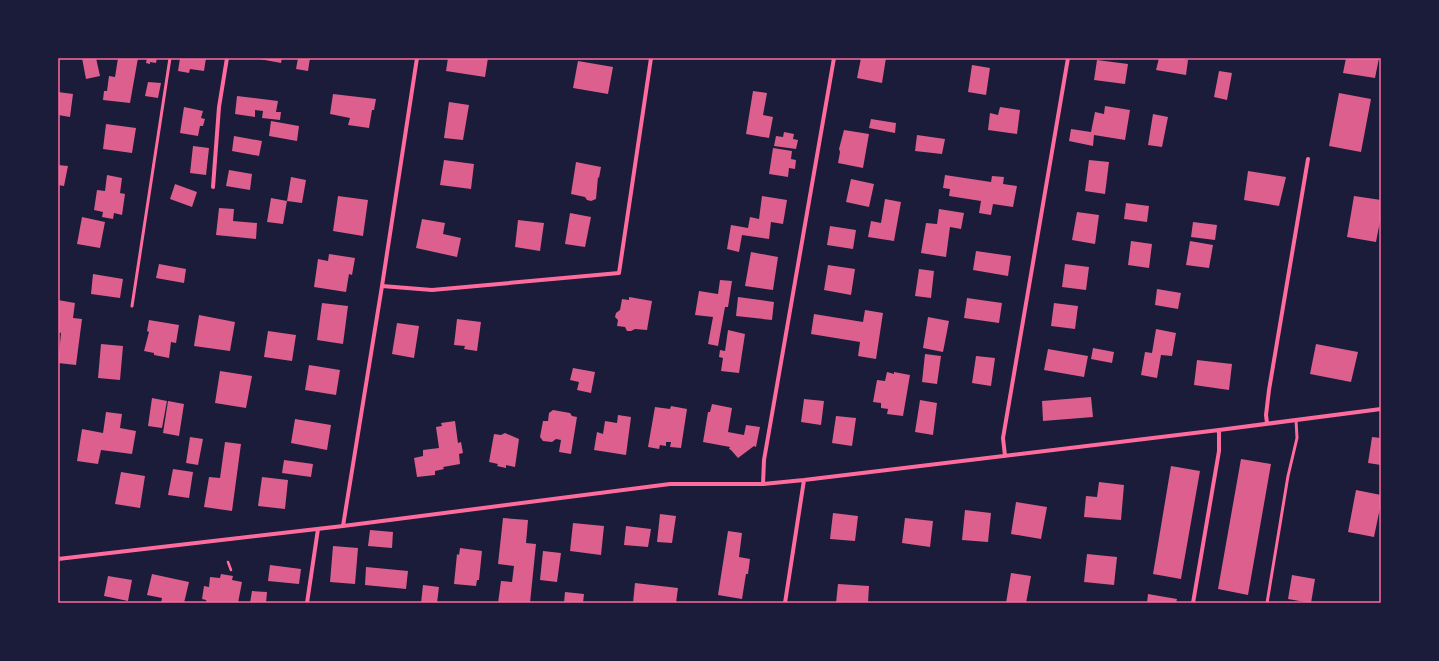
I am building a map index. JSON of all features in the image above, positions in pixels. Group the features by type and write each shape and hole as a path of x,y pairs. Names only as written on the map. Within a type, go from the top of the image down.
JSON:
{"street":[{"path":"213,187 219,107 227,58"},
{"path":"344,526 417,58"},
{"path":"382,286 432,290 619,273 651,58"},
{"path":"764,484 764,460 834,58"},
{"path":"1005,456 1003,438 1068,58"},
{"path":"1267,423 1266,415 1269,390 1308,159"},
{"path":"58,559 344,526 670,484 764,484 804,480 1381,409"},
{"path":"1193,603 1219,451 1219,430"},
{"path":"785,603 804,480"},
{"path":"307,603 318,529"}],"lane":[{"path":"132,306 170,58"},
{"path":"1267,603 1288,476 1297,438 1296,420"}],"path":[{"path":"228,562 230,570"}],"building":[{"path":"82,58 96,58 100,76 86,79"},
{"path":"118,58 138,58 130,103 103,100 104,91 107,91 109,76 115,77"},
{"path":"147,58 157,58 156,63 146,63"},
{"path":"180,58 206,58 204,71 190,69 189,73 178,71"},
{"path":"254,58 282,58 281,63"},
{"path":"298,58 310,58 308,71 296,69"},
{"path":"448,58 488,58 485,77 446,71"},
{"path":"861,58 886,58 882,83 857,78"},
{"path":"1159,58 1177,58 1188,60 1186,75 1156,70"},
{"path":"1346,58 1379,58 1375,78 1343,73"},
{"path":"1097,60 1128,64 1125,84 1094,80"},
{"path":"578,61 613,67 608,94 573,88"},
{"path":"972,65 990,68 986,95 968,92"},
{"path":"1219,71 1232,73 1227,100 1214,97"},
{"path":"148,82 161,83 158,98 145,96"},
{"path":"753,91 767,93 763,115 773,117 769,138 746,134"},
{"path":"58,92 73,94 70,117 58,115"},
{"path":"1339,93 1371,99 1361,152 1329,146"},
{"path":"333,94 376,99 374,110 372,110 369,128 348,125 350,118 330,114"},
{"path":"237,96 278,101 276,112 281,112 280,120 262,118 263,111 255,110 255,117 235,114"},
{"path":"449,102 469,105 463,140 444,138"},
{"path":"1105,106 1130,110 1125,140 1094,135 1093,146 1069,141 1071,129 1091,132 1095,112 1104,114"},
{"path":"184,107 203,111 201,118 205,119 203,126 200,126 198,136 180,133"},
{"path":"1000,107 1020,110 1017,134 988,130 990,113 998,115"},
{"path":"1153,114 1168,117 1162,147 1148,145"},
{"path":"871,119 896,123 895,133 869,128"},
{"path":"271,121 299,126 297,141 269,136"},
{"path":"106,124 136,128 132,153 103,149"},
{"path":"844,130 869,134 863,168 838,163 840,152 839,149"},
{"path":"784,132 794,134 793,139 798,140 796,149 774,146 776,136 783,137"},
{"path":"917,135 945,139 942,154 915,151"},
{"path":"234,136 262,141 259,156 232,151"},
{"path":"193,146 209,148 206,175 190,173"},
{"path":"773,148 792,151 791,159 796,160 795,169 789,168 788,177 769,174"},
{"path":"444,160 474,164 471,189 440,185"},
{"path":"1089,160 1109,162 1105,194 1085,191"},
{"path":"576,162 601,167 599,178 598,177 596,199 591,201 587,200 585,197 571,194"},
{"path":"58,165 68,166 64,186 58,185"},
{"path":"229,170 252,174 250,190 226,186"},
{"path":"1248,171 1286,177 1279,206 1244,200"},
{"path":"107,175 122,178 120,193 125,194 122,215 114,213 113,219 102,217 103,212 94,210 97,190 105,191"},
{"path":"945,175 991,182 992,176 1004,177 1003,184 1017,186 1013,207 993,204 991,215 979,213 981,201 949,196 950,189 943,188"},
{"path":"291,177 306,180 302,203 287,201"},
{"path":"851,179 874,184 869,207 846,202"},
{"path":"175,184 197,192 192,207 170,199"},
{"path":"338,196 368,200 363,236 333,231"},
{"path":"762,196 787,200 783,224 771,222 769,239 742,235 739,252 727,249 731,225 748,228 750,217 759,219"},
{"path":"1354,196 1381,200 1381,216 1376,242 1347,237"},
{"path":"271,198 287,201 283,224 267,222"},
{"path":"885,199 901,202 894,241 868,237 871,221 881,223"},
{"path":"1126,203 1149,206 1147,222 1124,219"},
{"path":"219,208 234,209 233,221 257,223 256,239 216,235"},
{"path":"939,209 964,213 961,229 950,227 946,257 921,253 926,223 937,224"},
{"path":"1077,212 1099,215 1095,244 1072,240"},
{"path":"570,213 591,217 585,247 565,244"},
{"path":"82,217 105,222 100,248 77,244"},
{"path":"422,219 445,223 443,234 461,238 457,257 416,248"},
{"path":"518,220 544,223 540,251 515,247"},
{"path":"1193,222 1217,225 1215,240 1191,237"},
{"path":"830,226 856,230 853,249 827,245"},
{"path":"1131,241 1152,244 1149,268 1128,265"},
{"path":"1190,241 1213,245 1209,268 1186,265"},
{"path":"976,251 1011,256 1008,276 973,270"},
{"path":"751,252 778,257 773,290 745,286"},
{"path":"329,254 355,258 352,275 349,274 346,292 314,287 318,259 328,261"},
{"path":"159,264 186,269 184,283 156,278"},
{"path":"1065,264 1089,267 1086,290 1062,287"},
{"path":"828,265 855,269 851,295 824,290"},
{"path":"919,269 934,271 931,298 915,296"},
{"path":"93,274 123,279 120,298 91,294"},
{"path":"720,280 732,281 728,307 725,307 718,346 708,344 713,317 695,315 699,291 718,294"},
{"path":"1157,289 1181,293 1178,309 1155,305"},
{"path":"629,297 652,301 647,330 635,329 627,331 625,327 617,326 618,320 615,317 616,313 620,310 622,299 629,300"},
{"path":"738,297 774,302 772,320 736,316"},
{"path":"967,298 1002,303 999,323 964,318"},
{"path":"58,300 75,303 73,318 82,319 76,365 58,363 61,333 58,332"},
{"path":"322,303 348,306 343,344 317,340"},
{"path":"1054,303 1078,306 1075,329 1051,326"},
{"path":"865,310 883,313 876,359 858,356 860,342 811,334 814,314 863,322"},
{"path":"199,315 235,322 230,351 194,346"},
{"path":"928,317 949,321 943,352 923,348"},
{"path":"457,319 481,322 477,351 464,349 465,346 454,345"},
{"path":"149,320 179,325 176,343 171,342 169,358 144,351 149,332 147,331"},
{"path":"397,323 419,326 414,358 392,354"},
{"path":"1156,329 1176,333 1172,356 1161,355 1157,378 1141,375 1145,352 1152,353"},
{"path":"728,330 745,334 739,373 721,371 723,358 719,357 720,350 725,351"},
{"path":"268,331 296,335 292,361 264,357"},
{"path":"101,344 123,346 120,380 98,378"},
{"path":"1316,344 1358,352 1351,382 1310,374"},
{"path":"1093,348 1114,352 1112,363 1091,359"},
{"path":"1048,349 1088,356 1084,377 1044,370"},
{"path":"925,354 941,356 937,384 922,382"},
{"path":"976,356 995,358 991,386 972,383"},
{"path":"1197,360 1232,364 1229,390 1194,385"},
{"path":"309,365 340,370 336,395 305,390"},
{"path":"573,368 595,372 591,393 577,390 579,382 570,380"},
{"path":"220,371 252,376 246,408 215,403"},
{"path":"887,372 910,375 903,416 887,414 888,409 881,408 881,403 873,402 877,380 885,381"},
{"path":"1091,397 1093,417 1043,421 1042,401"},
{"path":"152,398 167,401 162,428 148,426"},
{"path":"804,399 824,401 821,425 801,422"},
{"path":"920,400 937,403 933,435 915,432"},
{"path":"168,401 184,404 179,436 163,433"},
{"path":"712,404 732,408 728,432 744,435 746,425 760,427 756,447 754,446 738,458 729,449 730,447 703,442 708,412 710,412"},
{"path":"671,406 687,409 681,448 670,447 671,442 666,442 666,446 660,445 659,449 648,447 655,407 670,409"},
{"path":"553,410 570,413 572,416 577,417 571,454 559,452 561,440 556,439 552,442 543,441 540,437 543,421 548,421 549,413"},
{"path":"106,412 122,414 120,428 136,431 132,454 101,450 98,464 77,461 82,429 103,433"},
{"path":"618,415 631,417 626,455 594,450 597,432 603,434 605,421 617,423"},
{"path":"836,416 856,418 852,446 832,443"},
{"path":"295,419 331,425 327,450 291,443"},
{"path":"455,421 458,443 461,442 463,453 459,454 460,464 443,467 444,469 435,471 435,475 417,477 414,458 423,456 423,450 439,448 436,427 442,426 441,423"},
{"path":"505,433 519,439 515,467 506,465 506,468 489,462 494,434 501,435"},
{"path":"190,437 203,439 198,465 186,463"},
{"path":"1372,437 1381,438 1381,465 1368,463"},
{"path":"225,442 241,444 232,511 204,507 209,477 220,478"},
{"path":"1241,459 1271,464 1248,595 1218,589"},
{"path":"284,460 313,464 311,477 282,473"},
{"path":"1171,466 1200,471 1181,579 1153,574"},
{"path":"173,469 193,472 189,498 168,495"},
{"path":"121,472 145,476 140,508 115,504"},
{"path":"262,477 288,480 285,509 258,506"},
{"path":"1099,482 1124,485 1121,520 1084,517 1086,496 1097,497"},
{"path":"1356,490 1381,495 1381,503 1374,537 1348,532"},
{"path":"1016,502 1047,507 1041,539 1011,534"},
{"path":"965,510 991,513 988,542 962,540"},
{"path":"833,513 858,516 855,541 830,539"},
{"path":"660,514 676,516 672,543 657,542"},
{"path":"503,518 528,520 526,543 536,544 530,603 498,603 501,581 512,582 514,566 498,564"},
{"path":"905,518 933,521 930,547 902,543"},
{"path":"573,523 604,526 601,555 570,551"},
{"path":"626,526 651,529 648,547 624,545"},
{"path":"370,530 393,532 392,548 368,546"},
{"path":"728,531 742,533 739,557 750,559 742,599 718,595"},
{"path":"333,546 358,548 355,584 330,582"},
{"path":"460,548 482,551 479,580 477,580 476,586 454,584 457,554 459,555"},
{"path":"543,551 561,553 557,582 540,580"},
{"path":"1087,554 1117,557 1114,585 1084,582"},
{"path":"270,565 301,569 299,584 268,581"},
{"path":"366,567 408,571 406,589 365,585"},
{"path":"1011,573 1031,576 1026,603 1006,603"},
{"path":"152,574 189,582 184,603 161,603 162,598 147,595"},
{"path":"221,574 233,576 232,580 242,582 238,603 207,603 206,600 202,599 204,586 209,587 210,577 220,578"},
{"path":"1292,575 1315,579 1311,603 1288,599"},
{"path":"108,576 132,580 128,601 104,596"},
{"path":"635,583 678,588 676,603 633,603"},
{"path":"838,584 869,586 868,603 836,603"},
{"path":"423,585 439,587 437,603 421,603"},
{"path":"252,591 267,592 266,603 250,603"},
{"path":"565,592 584,594 583,603 564,603"},
{"path":"1148,594 1177,599 1176,603 1147,603"}]}
